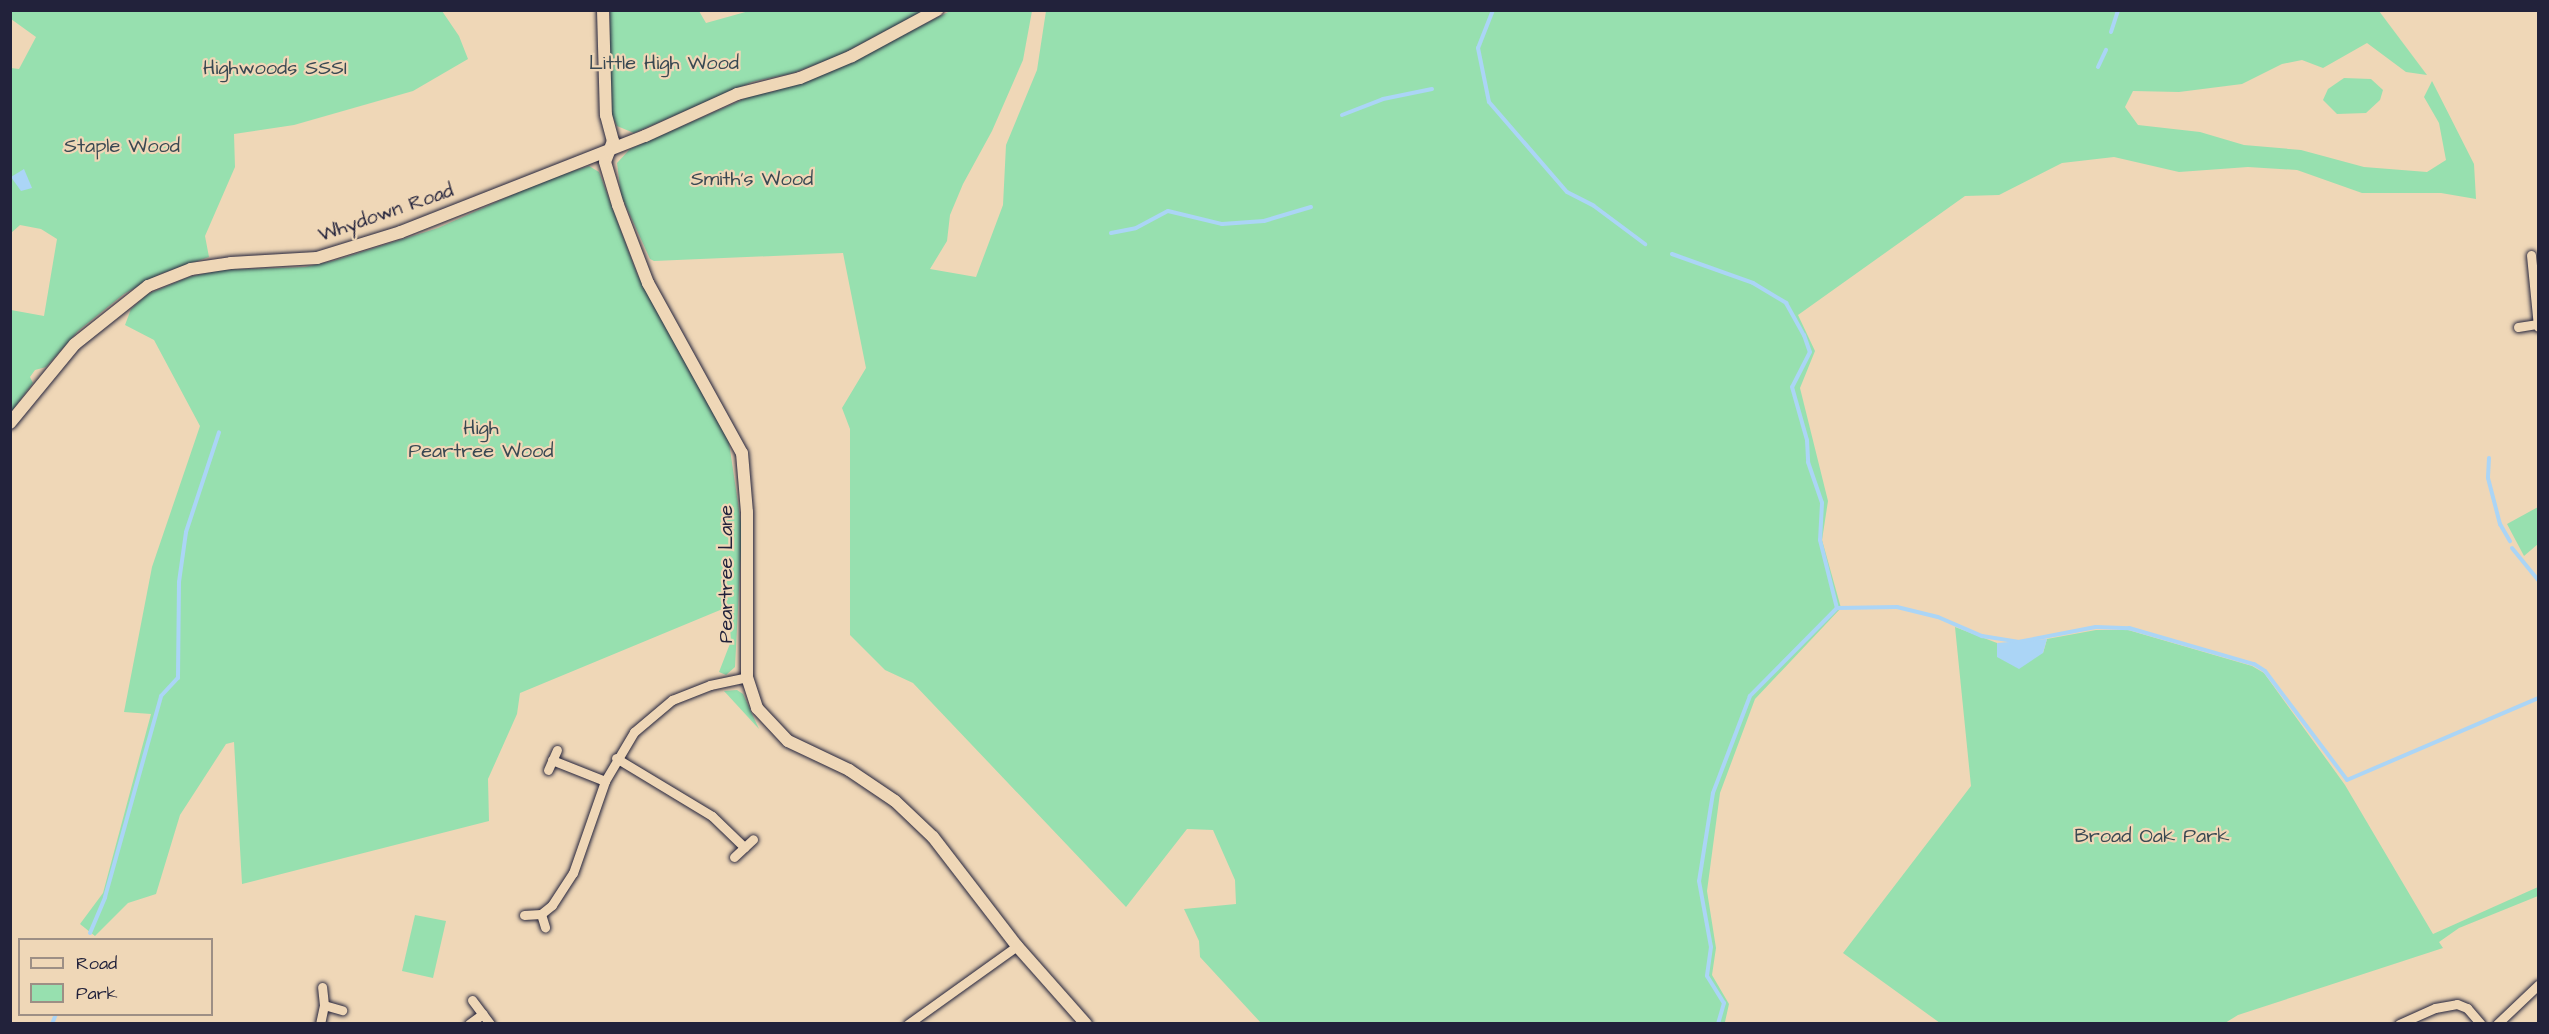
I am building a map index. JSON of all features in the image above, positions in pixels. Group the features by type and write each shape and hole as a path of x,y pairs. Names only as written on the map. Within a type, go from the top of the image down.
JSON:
{"street":[{"name":"Peartree Lane","path":"603,10 606,115 613,141 605,162 648,283 742,453 747,512 747,677 757,708 778,734 849,770 891,797 933,837 1017,946 1086,1023"},
{"name":"Whydown Road","path":"10,423 75,344 148,286 191,270 231,262 317,258 401,232 609,150 737,94 800,78 852,56 937,10"},
{"path":"2518,327 2538,326 2536,272 2531,255"},
{"path":"524,915 541,914 552,905 573,873 605,781 616,758 634,732 672,700 710,685 747,677"},
{"path":"548,770 557,750"},
{"path":"616,758 712,816 744,847"},
{"path":"552,760 605,781"},
{"path":"734,857 753,839"},
{"path":"541,914 545,927"},
{"path":"908,1023 1017,946"},
{"path":"2497,1023 2538,985"},
{"path":"320,1023 324,1005 322,987"},
{"path":"472,1000 490,1023"},
{"path":"2399,1023 2435,1008 2457,1004 2467,1008 2481,1023"},
{"path":"324,1005 342,1010"},
{"path":"469,1023 483,1014"}],"green space":[{"name":"Smith's Wood","path":"952,10 1032,11 1023,60 992,131 963,184 950,215 947,241 930,269 976,277 1003,205 1006,145 1037,70 1046,11 2379,11 2427,75 2406,72 2367,43 2323,68 2302,60 2282,64 2242,84 2179,92 2133,91 2125,107 2138,125 2200,132 2244,145 2301,150 2364,167 2427,172 2446,160 2439,123 2424,97 2432,81 2474,164 2476,199 2441,193 2362,193 2297,170 2248,167 2179,172 2114,157 2062,163 1999,195 1965,196 1798,315 1815,351 1800,388 1828,501 1822,540 1841,608 1755,699 1720,793 1707,891 1716,948 1712,975 1729,1004 1725,1022 1261,1023 1200,957 1199,941 1184,909 1236,904 1235,880 1213,830 1187,829 1126,907 913,683 885,670 850,635 850,429 842,408 866,368 843,253 654,261 650,259 621,195 617,163 630,149 760,92 772,92 841,67"},
{"name":"Staple Wood","path":"11,11 442,11 459,36 468,59 413,91 294,125 234,134 235,167 205,236 209,257 160,274 124,294 78,331 46,367 35,370 30,377 33,383 11,412 11,310 44,316 57,239 41,229 20,225 11,233 11,68 19,69 36,37 11,19"},
{"name":"Little High Wood","path":"610,11 699,11 706,23 749,11 923,11 838,56 793,73 752,82 634,133 617,126 609,109"},
{"path":"2344,78 2371,79 2383,90 2380,100 2366,113 2337,114 2323,100 2328,89"},
{"name":"High Peartree Wood","path":"589,166 599,172 637,274 728,436 742,530 735,667 726,675 719,672 731,641 729,613 725,608 520,693 517,714 488,779 489,821 242,884 234,742 226,744 180,815 156,894 128,903 95,936 80,924 103,893 151,714 124,712 152,567 200,426 154,340 125,325 131,309 148,294 189,277 221,270 305,267 333,261 438,228 548,179"},
{"path":"2538,507 2538,544 2524,556 2507,524"},
{"name":"Broad Oak Park","path":"1955,627 1997,643 1997,657 2043,653 2047,639 2096,630 2128,630 2252,666 2264,673 2345,785 2433,934 2538,887 2538,896 2459,928 2439,942 2443,948 2238,1015 2225,1023 1940,1023 1843,953 1971,786"},
{"path":"737,690 743,694 759,729 724,691"},
{"path":"415,915 446,921 433,978 402,971"}],"water":[{"path":"24,169 32,188 21,191 11,177"},
{"path":"2047,639 2043,653 2019,669 1997,657 1997,643"}],"waterway":[{"path":"1493,10 1478,48 1489,102 1567,192 1594,206 1645,244"},
{"path":"2111,32 2118,10"},
{"path":"2098,67 2106,50"},
{"path":"1342,115 1383,99 1432,89"},
{"path":"1111,233 1136,228 1168,211 1222,224 1264,221 1311,207"},
{"path":"1672,254 1753,283 1786,303 1804,335 1810,352 1792,387 1807,440 1808,462 1822,503 1820,540 1837,608 1750,696 1713,793 1699,881 1711,947 1707,976 1724,1003 1718,1024"},
{"path":"90,933 105,897 161,696 178,678 179,582 186,532 219,432"},
{"path":"2489,458 2488,478 2500,524 2510,541"},
{"path":"2512,548 2538,580"},
{"path":"1837,608 1897,607 1938,617 1982,636 2018,642 2096,627 2129,628 2254,664 2265,671 2347,780 2538,698"},
{"path":"52,1024 55,1016"}],"park label":[{"name":"Highwoods SSSI","path":"275,68"}]}
